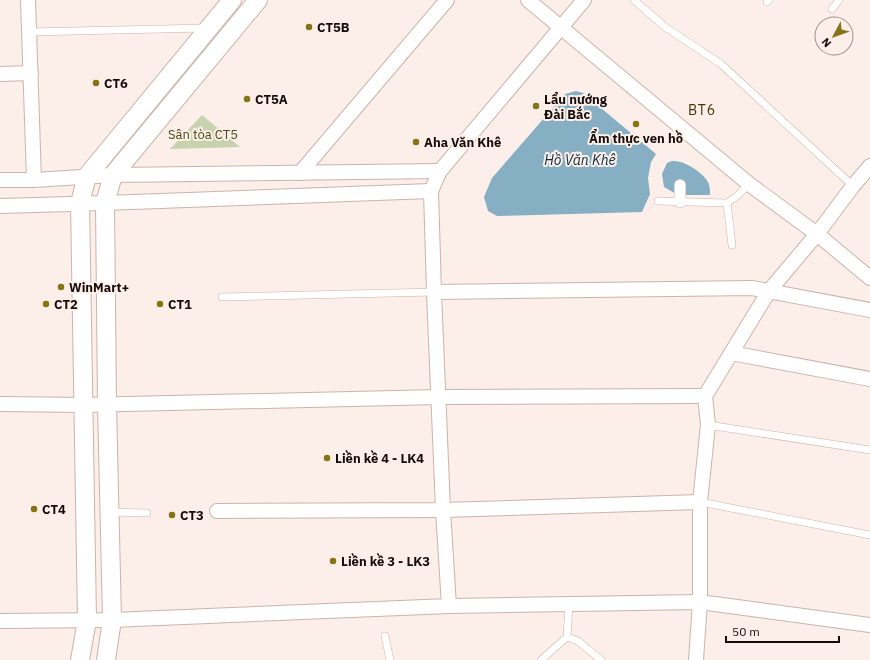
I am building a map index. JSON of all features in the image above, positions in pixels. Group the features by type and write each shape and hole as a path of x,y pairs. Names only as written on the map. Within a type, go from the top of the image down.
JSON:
{"street":[{"path":"28,0 34,180"},
{"path":"80,660 87,620 80,203 87,176 232,0"},
{"path":"106,660 112,620 107,404 105,203 113,175 258,0"},
{"path":"300,173 447,0"},
{"path":"528,0 749,184 817,234 870,278"},
{"path":"449,606 443,510 434,292 432,191 440,172 584,0"},
{"path":"0,74 31,73"},
{"path":"696,660 700,602 700,502 708,424 705,396 769,291 817,234 870,166"},
{"path":"0,180 34,180 113,175 440,172"},
{"path":"680,185 680,202"},
{"path":"0,206 432,191"},
{"path":"434,292 752,288 870,310"},
{"path":"731,353 870,379"},
{"path":"0,404 83,405 439,396 705,396"},
{"path":"217,511 443,510 700,502"},
{"path":"0,621 112,620 449,606 700,602 870,625"}],"lane":[{"path":"634,0 665,27 721,64 853,186"},
{"path":"832,9 839,0"},
{"path":"30,32 209,28"},
{"path":"658,201 727,203 737,196 749,184"},
{"path":"727,203 732,245"},
{"path":"222,297 434,292"},
{"path":"708,424 870,450"},
{"path":"700,502 870,535"},
{"path":"110,512 147,513"},
{"path":"541,660 567,637 569,604"},
{"path":"385,636 390,660"},
{"path":"567,637 578,641 601,660"}],"green space":[{"name":"Sân tòa CT5","path":"202,115 240,147 170,149"}],"water":[{"name":"Hồ Văn Khê","path":"576,91 583,93 656,154 651,162 648,178 650,194 642,212 497,216 488,211 484,197 492,178 565,94"},
{"path":"672,161 686,164 699,172 708,183 710,195 678,195 664,187 662,174 667,163"}],"place":[{"name":"CT5B","path":"309,27"},
{"name":"CT6","path":"96,83"},
{"name":"CT5A","path":"247,99"},
{"name":"Lẩu nướng Đài Bắc","path":"536,106"},
{"name":"Ẩm thực ven hồ","path":"636,124"},
{"name":"Aha Văn Khê","path":"416,142"},
{"name":"WinMart+","path":"61,287"},
{"name":"CT2","path":"46,304"},
{"name":"CT1","path":"160,304"},
{"name":"Liền kề 4 - LK4","path":"327,458"},
{"name":"CT4","path":"34,509"},
{"name":"CT3","path":"172,515"},
{"name":"Liền kề 3 - LK3","path":"333,561"}],"district":[{"name":"BT6","path":"702,110"}]}
